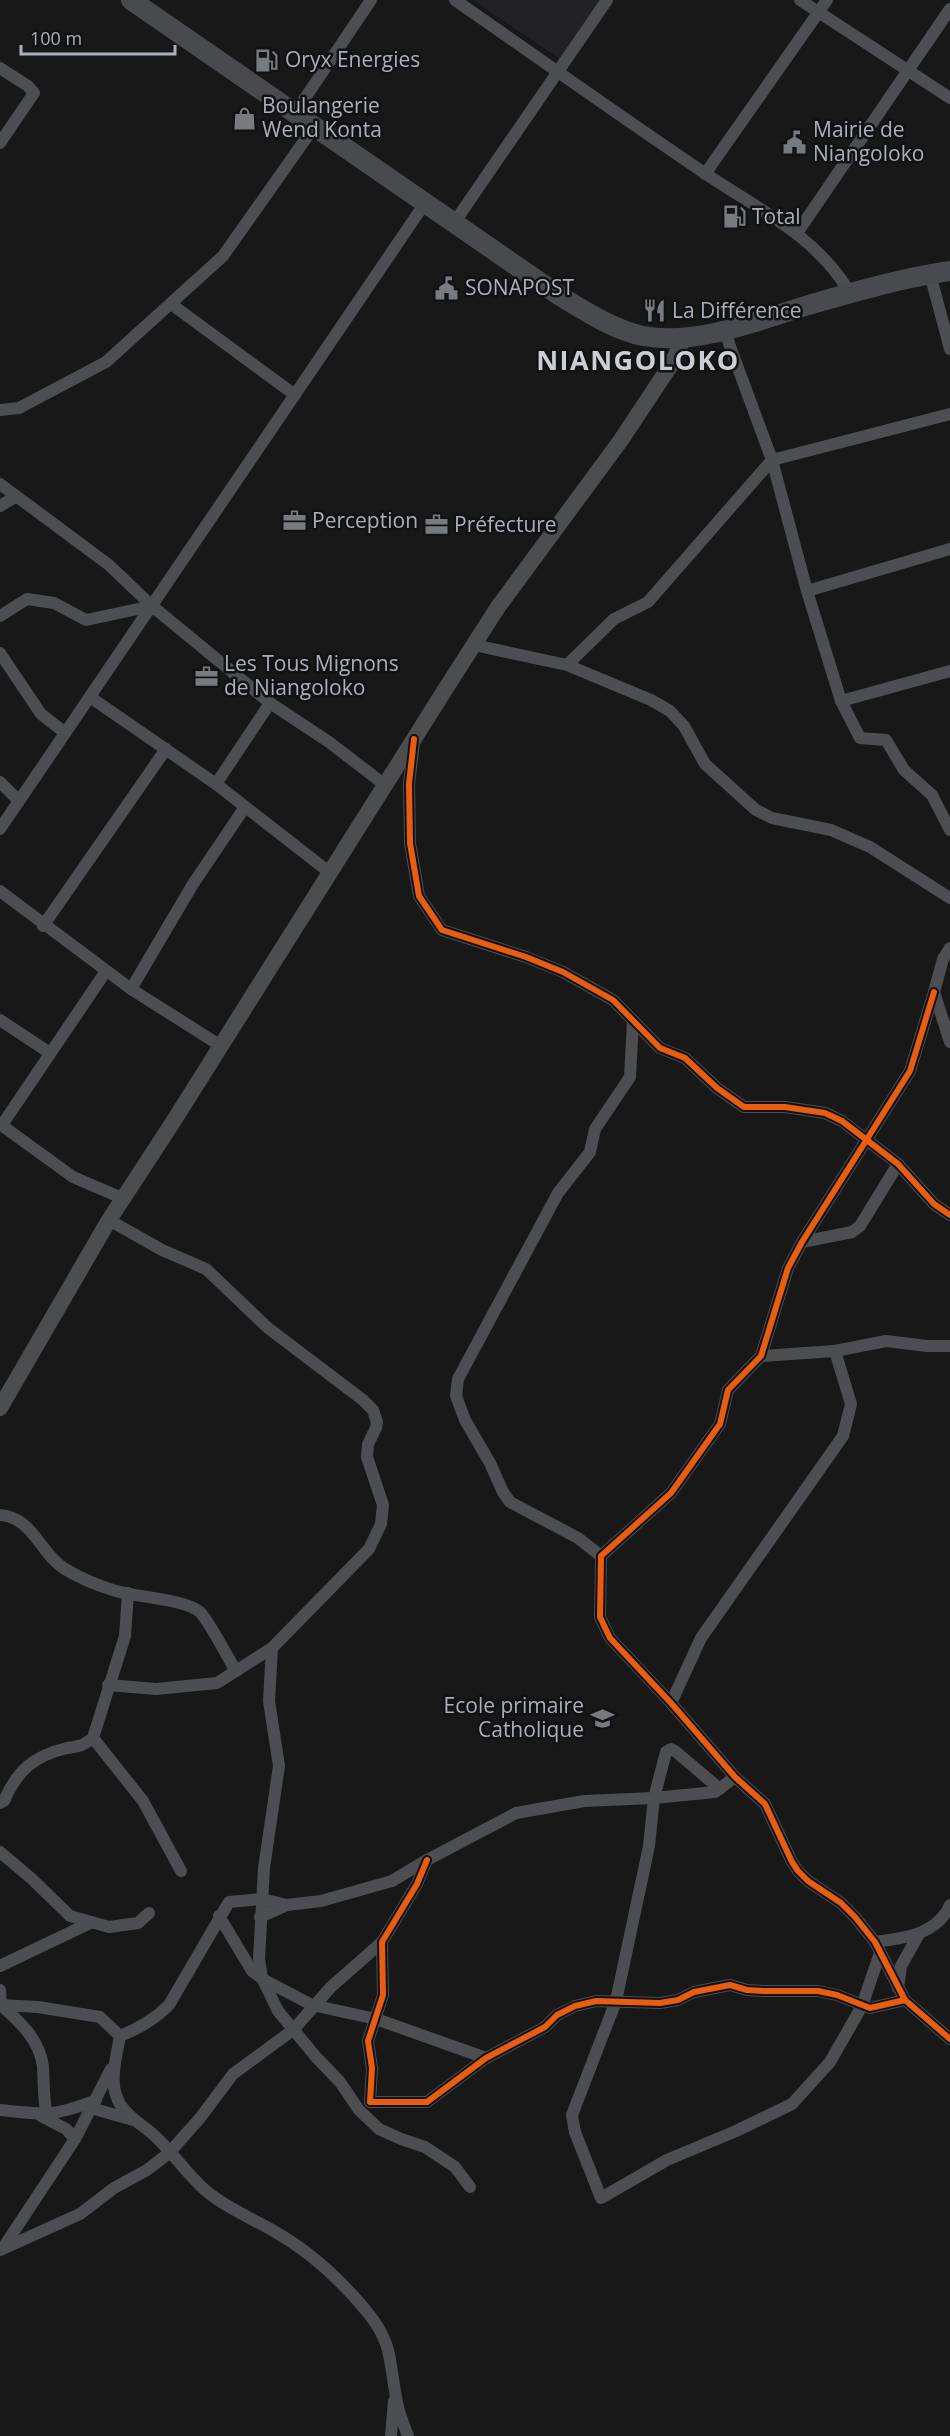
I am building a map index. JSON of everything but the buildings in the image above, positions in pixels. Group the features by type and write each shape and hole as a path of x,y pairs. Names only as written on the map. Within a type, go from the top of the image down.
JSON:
{"highway":[{"path":"140,3 314,127 560,296 617,327 640,335 684,338 724,330 850,293 940,272"}],"main road":[{"path":"0,1408 122,1198 221,1046 498,607 621,440 672,363 684,338"}],"street":[{"path":"295,113 371,0"},
{"path":"455,0 705,174 797,232 820,252 841,277 850,293"},
{"path":"454,223 607,0"},
{"path":"800,0 950,98"},
{"path":"705,174 827,0"},
{"path":"797,232 950,9"},
{"path":"0,68 34,93 0,143"},
{"path":"0,410 19,408 106,362 171,304 223,256 314,127"},
{"path":"0,829 425,203"},
{"path":"940,272 950,349"},
{"path":"171,304 295,395"},
{"path":"724,330 772,460 807,591 841,701 860,738 886,740 903,770 932,795 950,830"},
{"path":"567,665 614,619 648,602 772,460 950,414"},
{"path":"0,484 109,565 152,606 270,703 328,742 385,785"},
{"path":"0,506 15,497"},
{"path":"807,591 950,549"},
{"path":"0,616 27,599 54,603 86,620 152,606"},
{"path":"474,645 567,665 651,700 670,711 684,726 705,764 756,810 772,818 831,830 870,847 950,898"},
{"path":"0,653 41,714 64,732"},
{"path":"841,701 950,670"},
{"path":"90,697 216,784 329,872"},
{"path":"216,784 270,703"},
{"path":"414,739 409,784 410,843 419,896 442,930 526,957 563,972 614,1000 660,1048 685,1058 717,1088 744,1107 785,1107 825,1113 854,1128 898,1164 934,1204 950,1215"},
{"path":"43,926 166,749"},
{"path":"0,782 18,800"},
{"path":"131,989 193,884 245,807"},
{"path":"0,891 43,926 131,989 221,1046"},
{"path":"950,948 943,959 910,1071 788,1268 761,1356 728,1390 720,1424 671,1493 601,1556 600,1617 610,1638 671,1703 735,1777 765,1804 798,1871 808,1881 841,1903 855,1917 878,1947 902,1995 950,2039"},
{"path":"106,971 1,1125 73,1177 122,1198"},
{"path":"934,992 950,1042"},
{"path":"0,1020 50,1053"},
{"path":"601,1556 578,1538 510,1502 465,1420 456,1396 458,1379 496,1306 558,1193 590,1152 596,1129 630,1077 633,1021"},
{"path":"802,1242 852,1232 860,1226 898,1164"},
{"path":"108,1685 156,1689 218,1683 272,1648 369,1549 381,1524 383,1504 367,1457 368,1444 376,1428 373,1410 363,1400 268,1329 206,1269 162,1250 109,1220"},
{"path":"761,1356 835,1351 886,1341 950,1346"},
{"path":"671,1703 701,1638 843,1436 850,1404 835,1351"},
{"path":"0,1515 12,1516 36,1535 51,1557 64,1568 117,1592 184,1605 200,1612 236,1671"},
{"path":"1,1805 13,1781 31,1762 67,1749 80,1747 93,1738 125,1636 128,1593"},
{"path":"272,1648 269,1701 279,1766 264,1868 260,1959 262,1978 278,2011 340,2082 359,2110 379,2128 425,2147 455,2167 470,2187"},
{"path":"93,1738 143,1801 181,1871"},
{"path":"720,1789 671,1749 664,1755 654,1798 649,1846 616,2001 572,2115 575,2132 601,2198 667,2160 792,2104 830,2062 862,2006 878,1947"},
{"path":"261,1917 287,1905 321,1901 392,1881 516,1813 584,1801 654,1798 715,1792 735,1777"},
{"path":"0,1852 32,1878 70,1916 109,1927 138,1923 149,1913"},
{"path":"1,2249 80,2214 114,2188 147,2170 170,2153 233,2074 293,2030 331,1987 382,1942 417,1884 427,1860"},
{"path":"120,2036 140,2027 169,2005 187,1978 219,1916 229,1902 262,1899 287,1905"},
{"path":"878,1947 935,1927 947,1913 950,1905"},
{"path":"219,1916 252,1971 262,1978 316,2006 376,2019 486,2058"},
{"path":"0,1966 90,1923"},
{"path":"902,1995 901,1966 919,1934"},
{"path":"372,2121 370,2102 372,2068 368,2042 383,1995 382,1942"},
{"path":"370,2102 427,2102 486,2058 545,2027 557,2015 575,2006 596,2001 660,2003 678,2000 694,1992 730,1985 747,1990 818,1991 837,1995 870,2008 902,1995"},
{"path":"0,1990 1,2006 30,2033 38,2049 42,2065 44,2115"},
{"path":"1,2006 38,2007 100,2017 120,2036"},
{"path":"120,2036 114,2080 116,2095 121,2106 159,2140 205,2190 223,2204 272,2230 303,2251 337,2279 369,2313 386,2341 394,2371 395,2395 391,2436"},
{"path":"1,2249 75,2139 117,2060"},
{"path":"0,2110 44,2115 68,2112 94,2104 139,2123"},
{"path":"44,2115 66,2129 75,2139"},
{"path":"395,2395 408,2436"}],"shaded area":[{"path":"473,0 605,0 564,62"}],"cycle path":[{"path":"414,739 409,784 410,843 419,896 442,930 526,957 563,972 613,1000 660,1048 685,1058 717,1088 744,1107 785,1107 825,1113 842,1121 898,1164 934,1204 950,1215"},
{"path":"934,992 910,1071 788,1268 761,1356 728,1390 720,1424 671,1493 601,1556 600,1617 610,1638 671,1703 735,1777 765,1804 798,1871 808,1881 841,1903 855,1917 875,1942 905,2000 950,2039"},
{"path":"427,1860 417,1884 382,1942 383,1995 368,2041 372,2068 370,2102 427,2102 486,2058 545,2027 557,2015 575,2006 596,2001 660,2003 678,2000 694,1992 730,1985 747,1990 818,1991 837,1995 870,2008 905,2000"}],"place":[{"name":"Oryx Energies","path":"267,60"},
{"name":"Boulangerie Wend Konta","path":"244,118"},
{"name":"Mairie de Niangoloko","path":"795,142"},
{"name":"Total","path":"734,217"},
{"name":"SONAPOST","path":"447,288"},
{"name":"La Différence","path":"654,311"},
{"name":"Perception","path":"294,521"},
{"name":"Préfecture","path":"436,525"},
{"name":"Les Tous Mignons de Niangoloko","path":"206,676"},
{"name":"Ecole primaire Catholique","path":"602,1718"}],"district":[{"name":"NIANGOLOKO","path":"638,361"}]}
